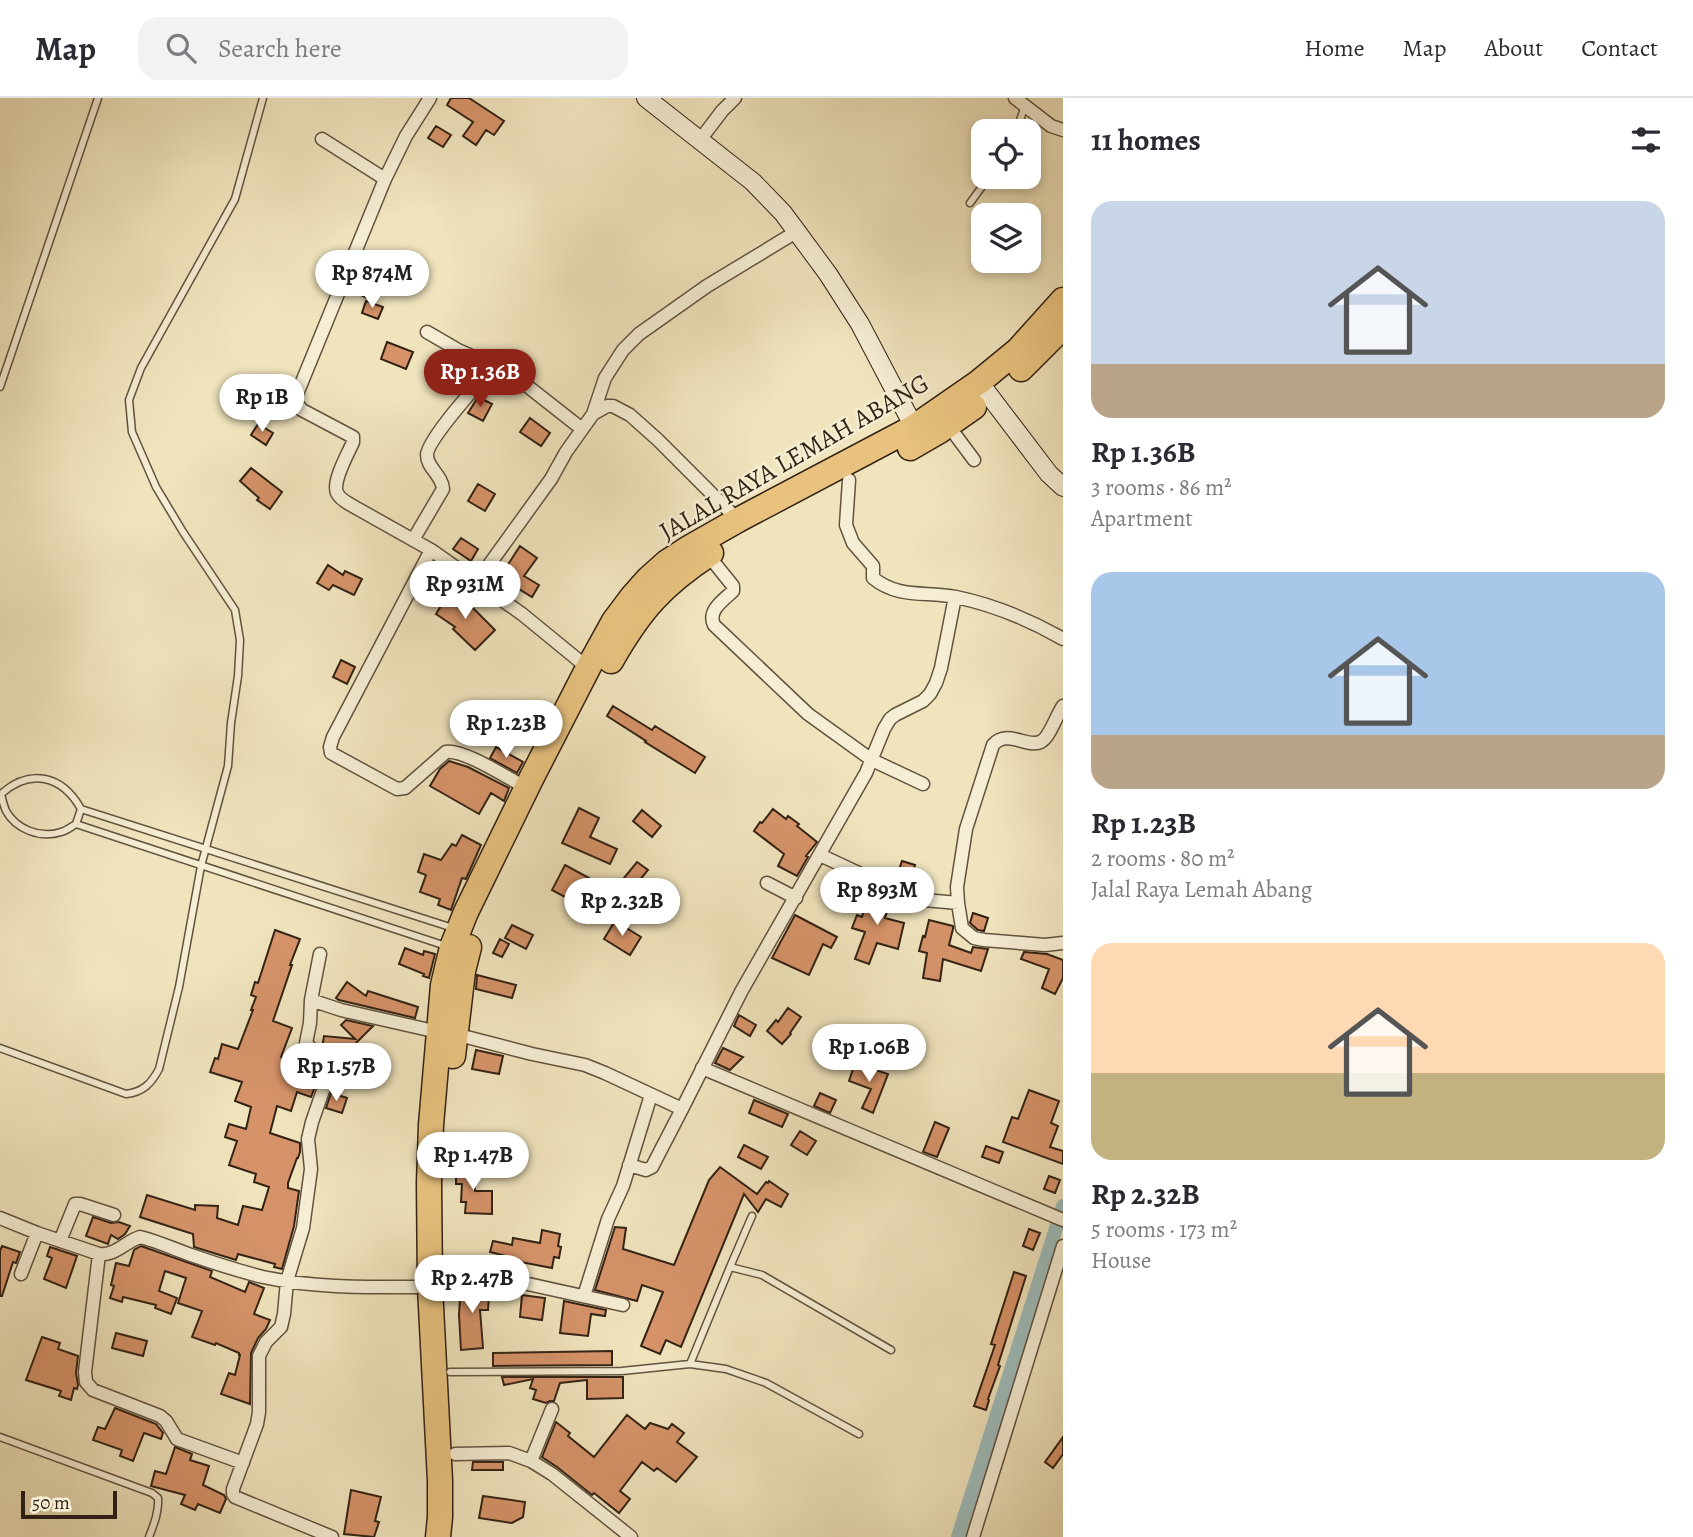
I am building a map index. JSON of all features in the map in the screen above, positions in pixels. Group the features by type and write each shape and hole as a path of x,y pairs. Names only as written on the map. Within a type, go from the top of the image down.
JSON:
{"highway":[{"name":"JALAL RAYA LEMAH ABANG","path":"461,940 480,917 582,714 624,638 663,588 708,555 948,425 984,389 1063,300"},
{"name":"JALAL RAYA LEMAH ABANG","path":"438,1537 440,1481 437,1281 449,1104 447,1033 461,940 480,882 588,668 614,621 648,579 667,562 738,520 1028,363 1063,327"},
{"name":"JALAL RAYA LEMAH ABANG","path":"437,1281 450,1372 455,1454 455,1537"}],"street":[{"path":"430,98 406,136 385,179 296,403 302,410 353,437 337,479 337,493 341,498 431,550 522,614 588,668"},
{"path":"646,98 753,182 775,204 828,274 860,324 914,427"},
{"path":"700,140 735,98"},
{"path":"1020,102 1051,126 1063,130"},
{"path":"322,139 385,179"},
{"path":"476,583 551,479 593,414 605,378 623,351 639,334 707,286 796,232"},
{"path":"427,332 458,350 512,374 582,429"},
{"path":"413,540 443,489 442,482 429,464 428,447 494,366"},
{"path":"984,389 1049,474 1063,486"},
{"path":"593,414 609,406 630,415 738,520"},
{"path":"948,425 974,460"},
{"path":"849,480 846,525 853,543 873,566 873,578 880,584 907,594 956,597 1025,619 1063,639"},
{"path":"431,550 333,737 331,753 397,789 405,789 446,752 452,751 527,789"},
{"path":"708,555 733,586 733,590 712,611 714,625 808,714 872,761 923,784"},
{"path":"629,1165 646,1170 652,1167 741,992 872,761 884,729 895,715 923,701 930,694 941,668 956,597"},
{"path":"1063,706 1042,742 1004,738 997,740 993,746 966,829 957,887 962,928 974,938 1045,945 1063,943"},
{"path":"820,855 899,892 924,900 958,903"},
{"path":"767,883 796,898"},
{"path":"320,954 306,1043 319,1057 328,1076 308,1139 311,1169 303,1228 287,1281 281,1327 266,1342 259,1356 257,1424 233,1494 332,1537"},
{"path":"311,1000 341,1010 585,1065 682,1109"},
{"path":"702,1068 1063,1220"},
{"path":"584,1296 608,1219 623,1186 651,1095"},
{"path":"60,1241 75,1204 114,1215"},
{"path":"0,1218 99,1254 115,1252 129,1241 140,1237 232,1268 287,1281 356,1287 437,1281 483,1274 623,1305"},
{"path":"21,1274 37,1233"},
{"path":"973,1537 1059,1272 1063,1246"},
{"path":"99,1254 85,1373 88,1385 97,1392 160,1416 177,1439 243,1463"},
{"path":"531,1461 552,1409"},
{"path":"455,1454 509,1453 531,1461 552,1474 631,1537"}],"lane":[{"path":"0,387 98,98"},
{"path":"0,1048 126,1094 137,1093 147,1087 159,1069 179,987 201,866 228,766 240,640 234,610 156,487 132,432 129,400 141,368 235,199 263,98"},
{"path":"970,203 980,189"},
{"path":"81,809 76,824 61,832 45,835 29,832 15,823 0,794 21,780 45,779 67,789 81,809 461,940"},
{"path":"76,824 201,866 461,940"},
{"path":"690,1364 752,1216"},
{"path":"730,1267 762,1275 891,1350"},
{"path":"450,1372 622,1371 690,1364 726,1369 766,1383 859,1434"},
{"path":"0,1437 158,1497 157,1516 149,1537"}],"building":[{"path":"451,98 469,98 504,121 494,135 486,130 476,145 463,136 473,122 447,105"},
{"path":"436,126 451,135 443,147 428,138"},
{"path":"366,277 379,284 370,300 358,293"},
{"path":"366,301 383,307 378,319 362,313"},
{"path":"387,342 413,352 406,369 381,359"},
{"path":"276,379 291,386 287,402 269,393"},
{"path":"478,397 492,404 483,421 468,413"},
{"path":"530,418 550,433 541,446 520,432"},
{"path":"258,424 273,433 266,445 251,435"},
{"path":"251,468 282,492 270,509 257,500 259,498 240,481"},
{"path":"478,484 495,494 485,511 468,501"},
{"path":"461,538 478,549 471,561 453,549"},
{"path":"520,546 537,558 524,576 539,585 532,597 496,575 503,564 507,566"},
{"path":"328,565 343,575 345,571 362,579 354,595 333,585 329,590 317,583"},
{"path":"449,593 474,609 495,630 475,650 453,629 455,627 436,614"},
{"path":"341,660 355,667 347,684 333,677"},
{"path":"613,706 652,730 655,726 705,757 695,773 607,716"},
{"path":"496,747 523,762 517,773 490,758"},
{"path":"449,761 468,767 509,788 504,801 491,793 479,814 430,786 440,769"},
{"path":"579,808 599,818 590,837 617,849 610,864 562,843"},
{"path":"773,809 786,819 788,816 799,824 797,826 817,842 806,856 808,857 797,876 778,866 784,854 754,831"},
{"path":"642,810 661,826 652,837 633,821"},
{"path":"462,835 481,845 466,879 462,878 451,910 438,905 440,899 420,892 426,875 418,872 424,854 441,860 452,844 456,846"},
{"path":"902,861 915,865 909,886 895,881"},
{"path":"637,862 648,870 634,887 624,878"},
{"path":"565,865 589,878 576,903 552,890"},
{"path":"870,888 891,898 885,918 904,923 898,949 877,943 869,964 855,959 865,932 852,928 857,915 862,917"},
{"path":"973,913 988,918 984,931 978,930 970,923"},
{"path":"795,915 837,937 831,948 823,944 809,975 772,958"},
{"path":"929,920 953,926 949,945 971,953 973,947 988,949 981,971 943,959 940,981 923,978 927,953 919,951"},
{"path":"615,921 641,937 630,955 604,939"},
{"path":"512,925 533,935 526,949 505,938"},
{"path":"275,930 300,939 273,1021 292,1028 281,1057 301,1063 298,1073 318,1079 311,1097 297,1092 291,1111 277,1106 270,1133 300,1143 300,1152 288,1183 288,1188 299,1191 294,1226 282,1269 274,1267 275,1264 238,1254 236,1260 194,1247 193,1234 140,1217 147,1195 195,1210 195,1205 218,1206 217,1218 238,1225 243,1206 262,1210 269,1187 254,1182 256,1174 229,1165 237,1141 225,1137 229,1124 246,1129 251,1107 235,1101 242,1082 210,1072 215,1058 218,1059 222,1044 238,1049 253,1010 256,997 251,995 255,982 258,983"},
{"path":"500,939 509,944 502,957 493,953"},
{"path":"405,948 423,955 424,951 435,954 429,978 399,964"},
{"path":"1024,952 1047,954 1063,960 1063,978 1055,994 1042,988 1049,969 1021,959"},
{"path":"477,975 516,985 512,998 476,989"},
{"path":"347,982 366,996 368,991 418,1007 415,1018 339,1000 336,998"},
{"path":"788,1008 801,1017 782,1044 767,1031"},
{"path":"739,1015 756,1025 750,1036 734,1026"},
{"path":"346,1020 373,1026 351,1048 350,1058 328,1056 322,1048 324,1036 355,1039 341,1025"},
{"path":"723,1048 743,1057 730,1070 715,1063"},
{"path":"476,1050 503,1056 499,1074 472,1069"},
{"path":"855,1063 888,1074 873,1113 862,1108 871,1089 849,1081"},
{"path":"1029,1090 1059,1101 1051,1123 1058,1126 1050,1147 1063,1151 1063,1164 1003,1142 1012,1117 1018,1119"},
{"path":"331,1093 347,1098 342,1113 326,1108"},
{"path":"820,1093 836,1100 830,1113 814,1106"},
{"path":"754,1100 788,1114 782,1127 749,1113"},
{"path":"935,1122 949,1128 937,1157 923,1152"},
{"path":"800,1131 816,1141 807,1155 791,1145"},
{"path":"744,1145 768,1157 761,1169 738,1157"},
{"path":"986,1146 1003,1152 999,1163 982,1157"},
{"path":"456,1165 474,1165 475,1191 492,1191 492,1214 465,1213 466,1202 461,1202 462,1184 456,1184"},
{"path":"720,1167 757,1194 769,1181 788,1194 781,1207 766,1199 758,1212 744,1194 681,1347 666,1340 660,1354 641,1346 663,1292 642,1285 637,1301 595,1290 615,1227 626,1228 623,1249 674,1265 709,1180"},
{"path":"1049,1176 1060,1180 1055,1193 1044,1189"},
{"path":"93,1217 130,1226 118,1239 111,1235 108,1244 86,1236"},
{"path":"1029,1229 1040,1233 1033,1250 1023,1246"},
{"path":"542,1230 560,1234 559,1258 554,1257 552,1268 510,1260 510,1257 490,1252 493,1241 512,1245 513,1238 540,1243"},
{"path":"2,1246 20,1252 16,1263 13,1262 0,1296 0,1251"},
{"path":"141,1246 212,1271 210,1277 245,1292 249,1282 264,1288 254,1314 270,1320 251,1353 250,1404 221,1394 229,1373 235,1375 239,1353 192,1337 202,1311 178,1303 186,1278 165,1271 159,1291 177,1298 171,1314 155,1308 156,1305 123,1297 122,1302 110,1298 116,1263 129,1266 134,1250"},
{"path":"50,1247 77,1256 66,1288 44,1279 52,1258 47,1256"},
{"path":"1014,1272 1026,1276 986,1410 974,1406 995,1345 991,1344"},
{"path":"461,1283 488,1284 484,1296 489,1296 488,1310 480,1310 483,1348 461,1350"},
{"path":"522,1295 545,1298 542,1320 520,1317"},
{"path":"564,1301 606,1310 605,1316 591,1314 588,1336 560,1333"},
{"path":"116,1333 147,1341 143,1356 112,1348"},
{"path":"42,1337 60,1343 58,1349 78,1356 78,1385 77,1389 74,1388 71,1400 59,1396 61,1391 26,1380"},
{"path":"612,1351 612,1365 493,1366 493,1353"},
{"path":"502,1377 623,1377 623,1398 587,1399 587,1380 560,1383 554,1401 546,1403 533,1399 536,1390 530,1388 533,1379 504,1385"},
{"path":"115,1408 156,1424 163,1433 161,1439 144,1433 133,1461 120,1456 122,1450 93,1440 98,1427 105,1429"},
{"path":"627,1415 645,1429 650,1423 668,1429 672,1424 684,1433 677,1442 697,1457 676,1482 657,1468 654,1471 642,1462 620,1491 630,1499 619,1513 542,1457 556,1422 570,1433 568,1436 594,1457"},
{"path":"1063,1437 1063,1454 1053,1468 1045,1462"},
{"path":"175,1447 192,1454 190,1460 209,1466 203,1485 224,1495 226,1499 220,1513 198,1504 195,1510 181,1504 185,1495 151,1486 155,1471 166,1474"},
{"path":"473,1462 503,1462 503,1470 472,1470"},
{"path":"351,1490 381,1497 375,1521 379,1522 374,1537 344,1534"},
{"path":"483,1496 525,1502 523,1517 512,1523 479,1518"}],"waterway":[{"path":"958,1537 1063,1206"}]}
